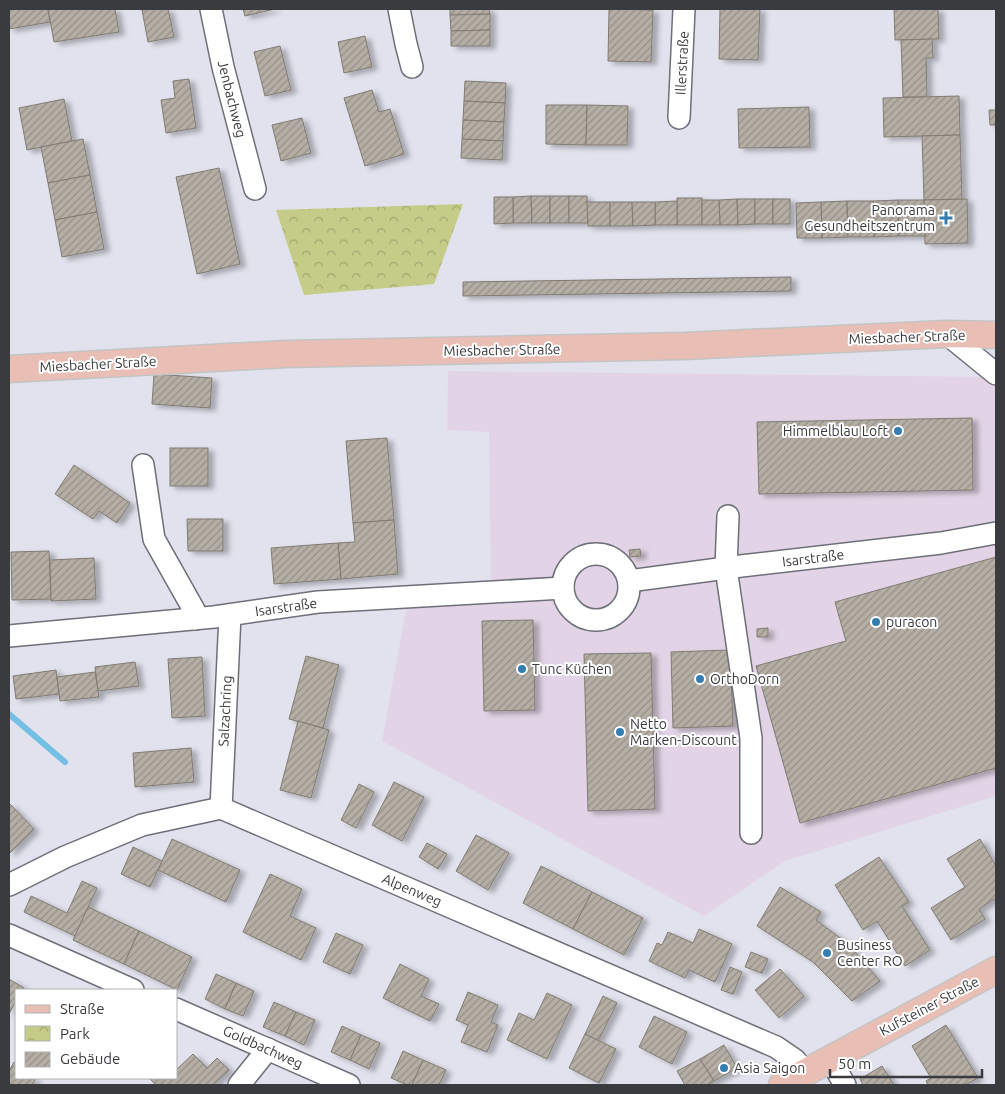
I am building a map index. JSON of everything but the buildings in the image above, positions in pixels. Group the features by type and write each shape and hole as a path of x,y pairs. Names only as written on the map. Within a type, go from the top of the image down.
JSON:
{"main road":[{"name":"Miesbacher Straße","path":"9,369 286,354 666,347 947,334 996,335"},
{"name":"Kufsteiner Straße","path":"782,1085 996,970"}],"street":[{"name":"Jenbachweg","path":"211,9 223,67 255,189"},
{"path":"399,9 412,67"},
{"name":"Illerstraße","path":"679,118 684,9"},
{"path":"947,334 996,374"},
{"path":"143,465 154,539 194,610 195,619"},
{"path":"728,516 726,568 751,738 751,833"},
{"name":"Isarstraße","path":"629,581 941,543 996,533"},
{"path":"598,553 609,556 618,562 625,571 629,581 629,592 626,602 615,614 600,620 584,617 571,608 565,599 563,588 564,578 569,567 587,555 598,553"},
{"name":"Isarstraße","path":"9,636 195,619 318,602 563,588"},
{"name":"Salzachring","path":"221,808 230,615"},
{"path":"9,886 65,857 142,825 221,808"},
{"name":"Alpenweg","path":"221,808 776,1047 795,1060 805,1072"},
{"path":"9,935 131,989"},
{"name":"Goldbachweg","path":"178,1010 349,1085"},
{"path":"239,1085 268,1049"},
{"path":"830,1059 846,1085"}],"shaded area":[{"path":"448,371 996,377 996,796 785,861 704,916 382,741 410,588 491,580 489,432 447,430"}],"green space":[{"path":"463,204 434,284 304,295 276,210"}],"waterway":[{"path":"9,714 65,762"}],"place":[{"name":"Panorama Gesundheitszentrum","path":"946,218"},
{"name":"Himmelblau Loft","path":"898,431"},
{"name":"puracon","path":"876,622"},
{"name":"Tunc Küchen","path":"522,669"},
{"name":"OrthoDorn","path":"700,679"},
{"name":"Netto Marken-Discount","path":"620,732"},
{"name":"Business Center RO","path":"827,953"},
{"name":"Asia Saigon","path":"724,1068"}]}
